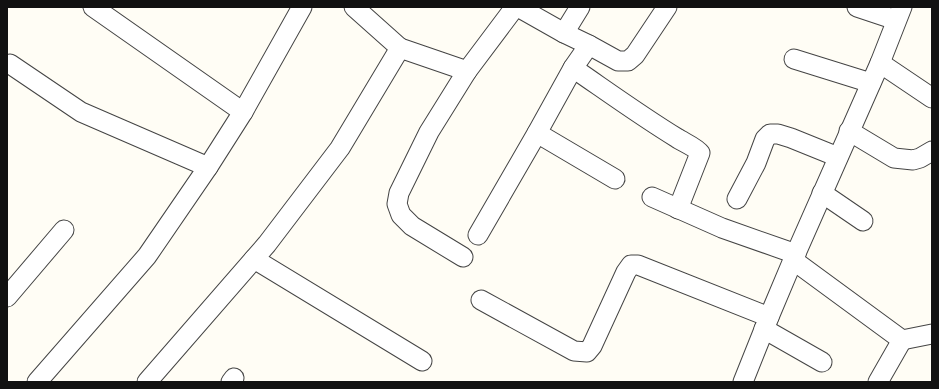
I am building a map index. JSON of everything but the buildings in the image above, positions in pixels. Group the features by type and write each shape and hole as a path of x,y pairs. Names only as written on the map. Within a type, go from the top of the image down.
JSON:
{"street":[{"path":"93,7 243,112"},
{"path":"36,382 147,256 208,167 243,112 302,7"},
{"path":"354,7 400,48 467,71"},
{"path":"463,257 412,226 401,215 398,204 399,193 429,132 467,71 516,7 618,61 628,61 635,55 667,7"},
{"path":"564,33 580,7"},
{"path":"743,382 766,323 880,63 899,14 857,7"},
{"path":"478,235 538,133 573,68 589,45"},
{"path":"147,382 254,260 340,148 400,48"},
{"path":"794,59 871,83"},
{"path":"880,63 932,98"},
{"path":"10,64 81,112 208,167"},
{"path":"573,68 662,129 686,144 698,149 700,152 678,208"},
{"path":"849,131 894,158 912,160 920,158 932,151"},
{"path":"538,133 614,179"},
{"path":"737,199 770,134 778,134 791,138 838,157"},
{"path":"822,193 863,221"},
{"path":"652,197 722,228 794,257 902,340 932,334"},
{"path":"7,297 64,230"},
{"path":"254,260 422,361"},
{"path":"481,300 574,351 587,352 592,346 626,272 631,265 638,264 766,323 822,362"},
{"path":"878,382 902,340"}]}
